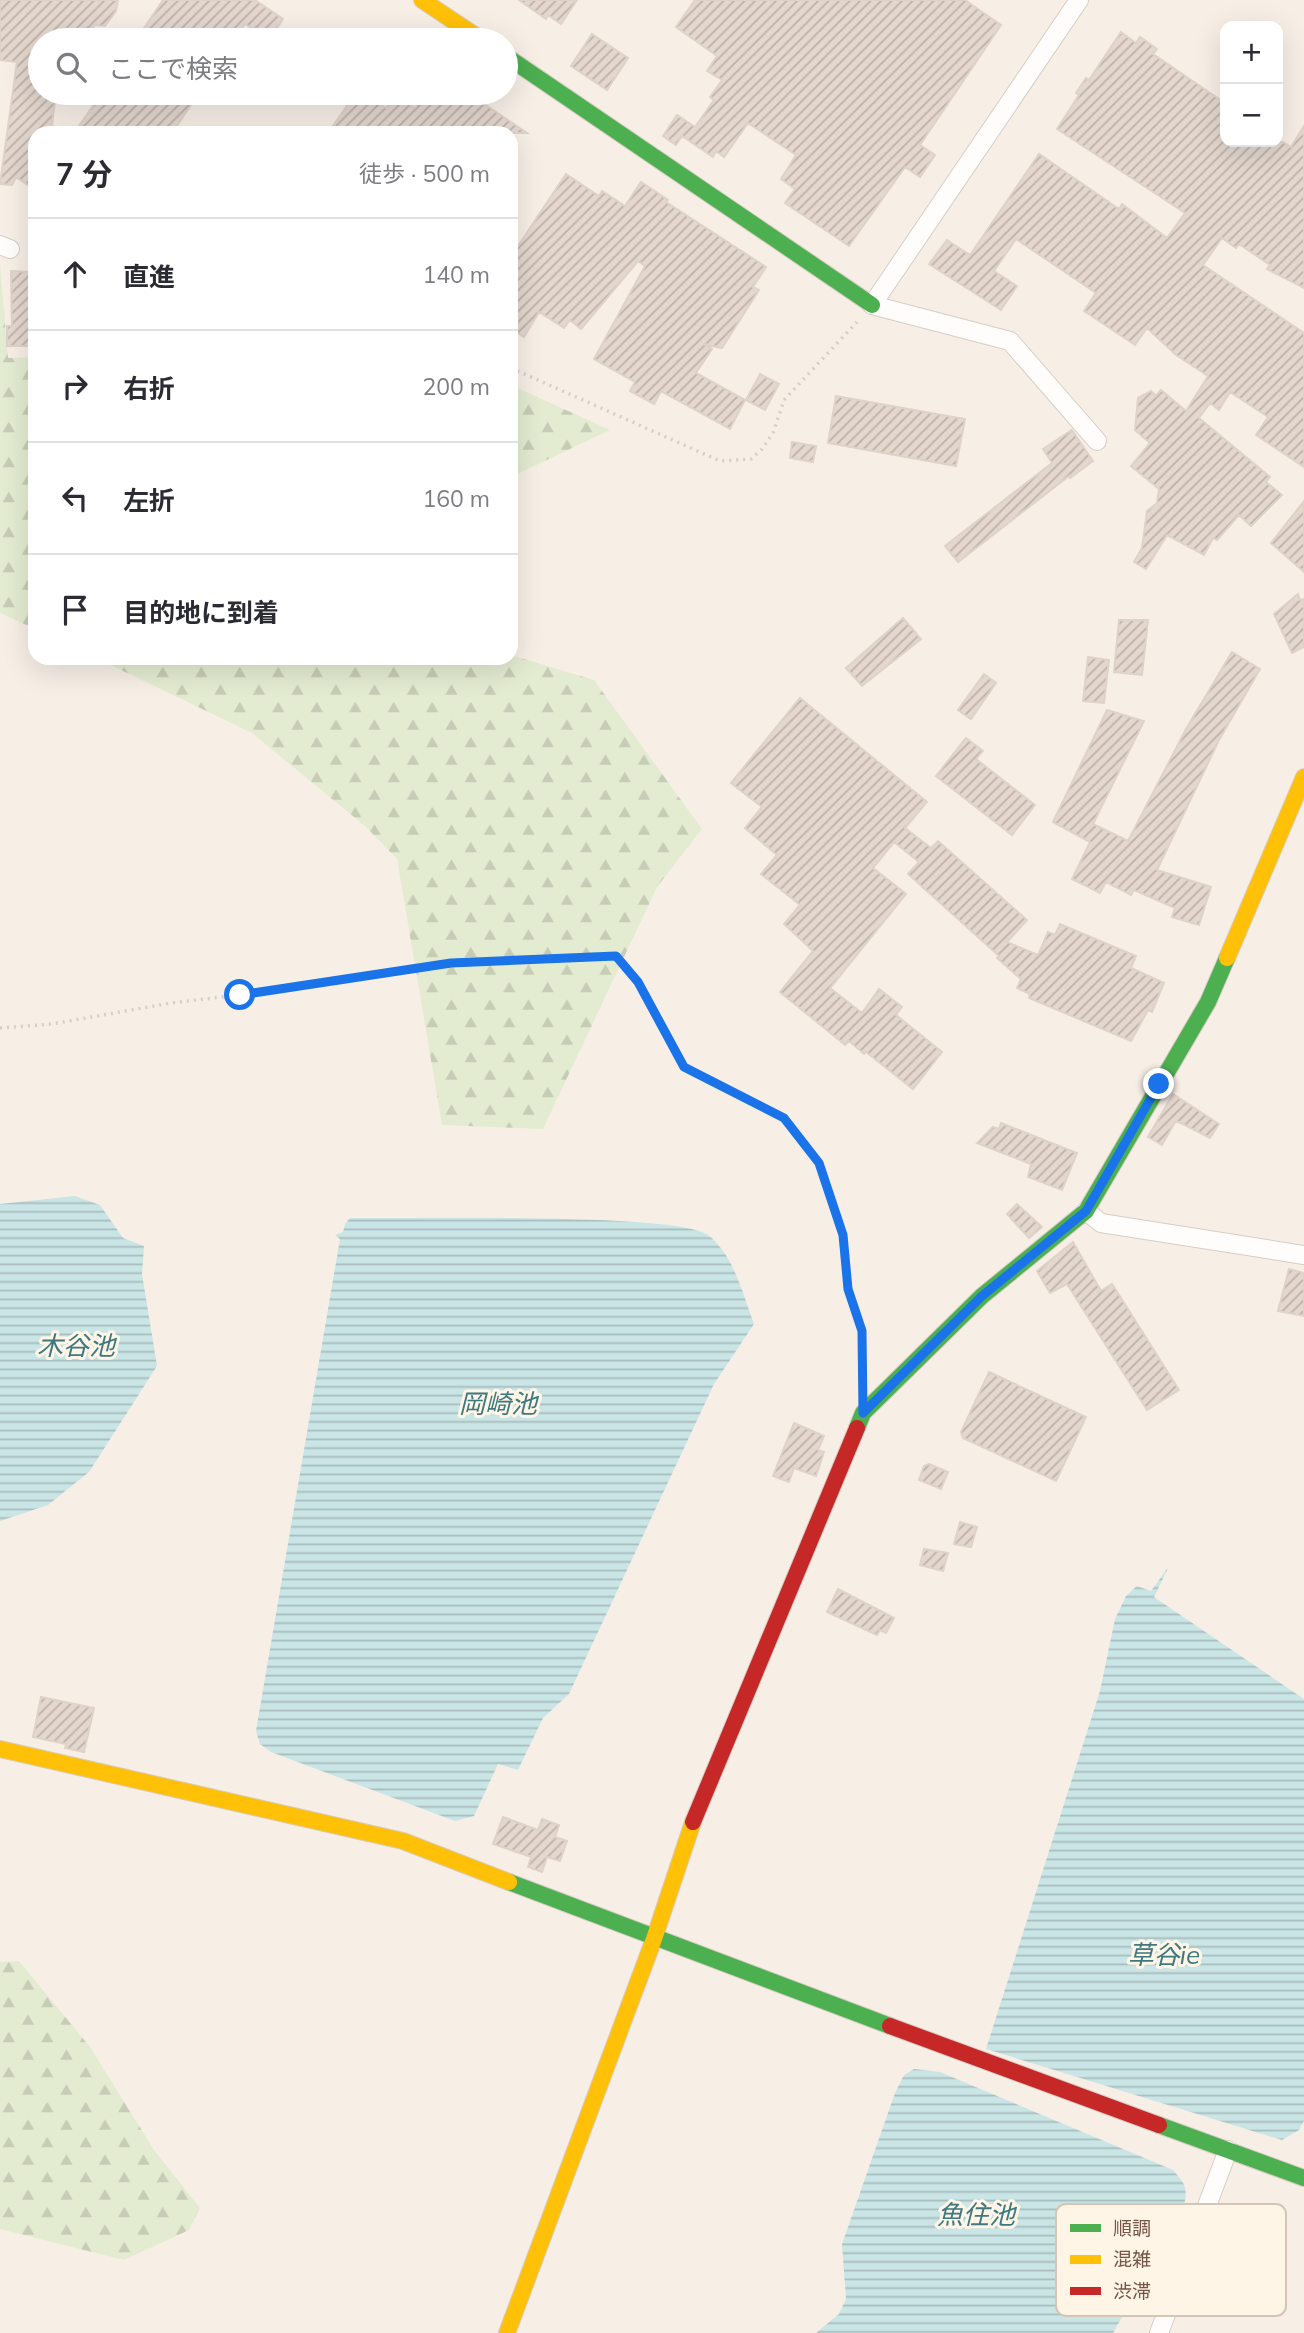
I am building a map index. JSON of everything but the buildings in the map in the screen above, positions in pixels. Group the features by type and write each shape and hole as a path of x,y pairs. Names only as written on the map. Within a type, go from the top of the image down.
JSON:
{"street":[{"path":"422,0 464,28"},
{"path":"872,305 1079,0"},
{"path":"518,64 872,305 1010,341 1097,440"},
{"path":"507,2333 654,1940 694,1818 863,1413 982,1296 1086,1211 1208,1002 1304,777"},
{"path":"1086,1211 1101,1223 1304,1255"},
{"path":"0,1749 403,1841 654,1940 1304,2178"},
{"path":"1207,2204 1228,2150"},
{"path":"1158,2333 1165,2316"}],"path":[{"path":"518,371 720,461 751,459 773,433 785,400 872,305"},
{"path":"0,1028 52,1024 451,963 616,956 638,982 684,1067 784,1118 819,1163 843,1235 848,1289 862,1331 863,1413"}],"green space":[{"path":"0,264 8,358 28,357 28,626 0,613"},
{"path":"518,388 610,430 518,474"},
{"path":"518,657 594,680 702,829 657,887 543,1129 442,1125 397,859 366,827 252,733 111,665 518,665"},
{"path":"19,1961 90,2047 154,2150 200,2208 189,2230 124,2260 0,2229 0,1962"}],"water":[{"name":"木谷池","path":"75,1196 100,1205 123,1238 144,1246 142,1274 157,1366 89,1472 48,1505 0,1521 0,1204"},
{"name":"岡崎池","path":"350,1218 538,1218 647,1223 686,1228 708,1235 725,1253 737,1276 754,1324 714,1384 569,1694 543,1718 518,1770 498,1764 474,1816 455,1821 271,1752 260,1744 256,1731 340,1239 335,1235 343,1232"},
{"name":"草谷ie","path":"1169,1566 1154,1597 1304,1699 1304,2121 1299,2130 1282,2140 986,2049 1100,1691 1115,1619 1126,1596 1137,1586 1151,1591"},
{"name":"魚住池","path":"914,2069 940,2072 1173,2170 1185,2188 1184,2204 1056,2204 1056,2316 1124,2316 1113,2333 816,2333 839,2314 846,2299 842,2244 895,2093 904,2075"}],"traffic: fast":[{"path":"518,64 872,305"},
{"path":"857,1428 863,1413 982,1296 1086,1211 1208,1002 1227,958"},
{"path":"509,1882 890,2026"},
{"path":"1159,2125 1304,2178"}],"traffic: slow":[{"path":"422,0 464,28"},
{"path":"1227,958 1304,777"},
{"path":"0,1749 403,1841 509,1882"},
{"path":"507,2333 654,1939 693,1822"}],"traffic: jam":[{"path":"693,1822 857,1428"},
{"path":"890,2026 1159,2125"}],"route":[{"path":"240,995 451,963 616,956 638,982 684,1067 784,1118 819,1163 843,1235 848,1289 862,1331 863,1413 982,1296 1086,1211 1159,1084"}]}
